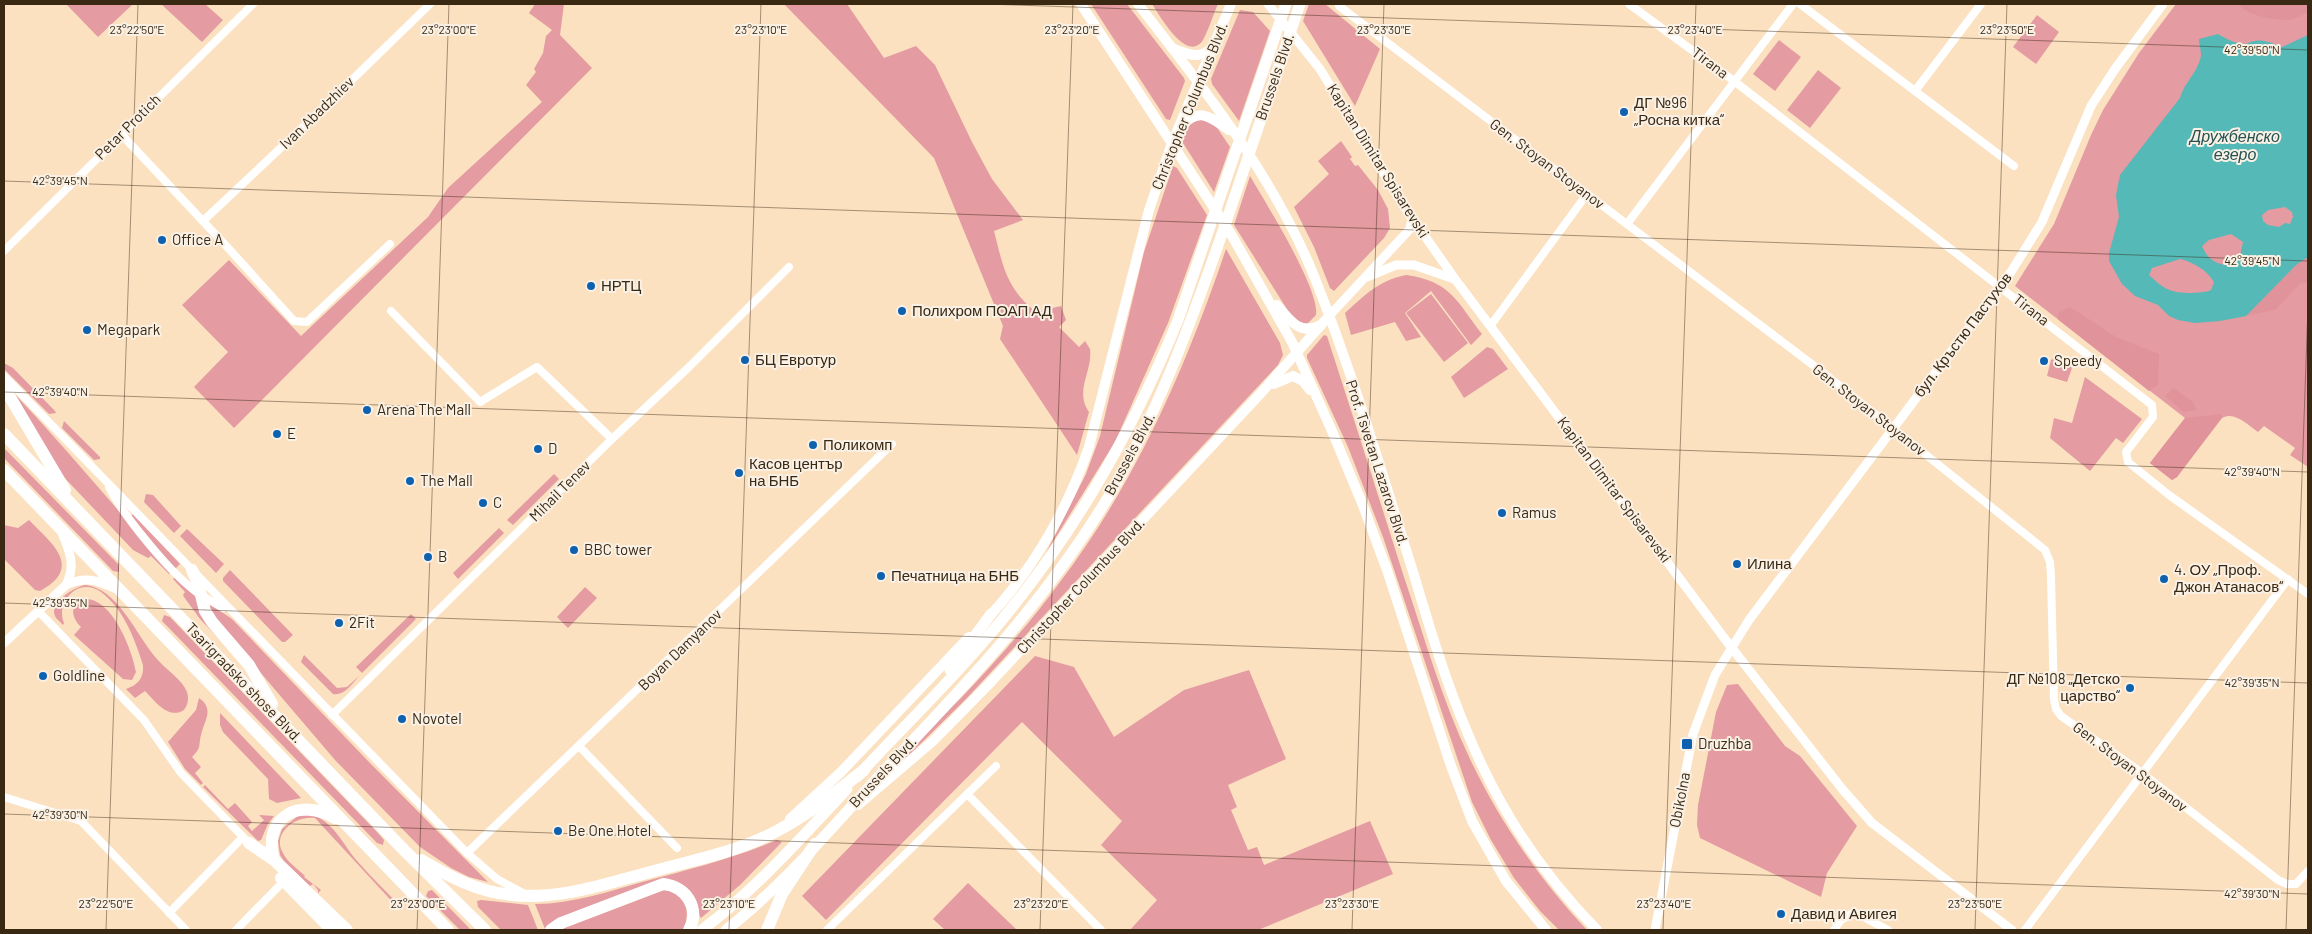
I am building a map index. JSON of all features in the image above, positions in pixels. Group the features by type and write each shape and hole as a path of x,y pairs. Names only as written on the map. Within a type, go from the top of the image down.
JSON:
{"highway":[{"path":"4,387 75,508"},
{"name":"Tsarigradsko shose Blvd.","path":"4,434 284,723 403,849 485,930"},
{"name":"Tsarigradsko shose Blvd.","path":"4,470 448,930"},
{"path":"192,570 205,611 212,622 249,665 284,723"},
{"path":"403,849 463,884 496,893 532,896 573,892 732,850 774,833 815,808 864,770"},
{"path":"274,860 271,839 275,827 284,817 297,810 312,809 327,814 353,832"},
{"path":"246,840 274,860 347,930"},
{"path":"246,840 258,856 332,930"},
{"path":"767,930 782,894 815,844"},
{"path":"551,930 561,924 663,884 680,888 689,899 693,915 689,930"}],"main road":[{"name":"Prof. Tsvetan Lazarov Blvd.","path":"1081,4 1231,234 1264,289 1297,353 1348,468 1387,570 1451,766 1472,821 1506,881 1546,930"},
{"name":"Prof. Tsvetan Lazarov Blvd.","path":"1138,4 1198,82 1234,134 1262,176 1298,239 1329,316 1437,651 1470,741 1490,781 1524,839 1546,871 1597,930"},
{"name":"Christopher Columbus Blvd.","path":"774,833 841,772 991,614 1040,548 1063,510 1082,468 1089,446 1150,210 1172,144 1231,4"},
{"name":"Brussels Blvd.","path":"928,702 979,648 1040,571 1094,491 1134,421 1178,320 1286,4"},
{"name":"Brussels Blvd.","path":"830,828 970,680 1028,613 1082,538 1115,485 1146,428 1190,326 1300,4"},
{"path":"1172,48 1196,56 1208,51 1213,45"},
{"path":"1178,129 1189,118 1200,115 1211,118 1234,134"},
{"path":"1264,289 1297,327 1307,329 1321,325"},
{"name":"Christopher Columbus Blvd.","path":"726,930 757,904 830,828 933,741 1261,393 1329,316"},
{"path":"1261,393 1282,379 1293,376 1303,381 1318,399"},
{"path":"702,930 771,871 928,702 991,614"}],"street":[{"name":"Petar Protich","path":"4,251 253,4"},
{"name":"Ivan Abadzhiev","path":"203,221 430,4"},
{"name":"Kapitan Dimitar Spisarevski","path":"1268,4 1320,69 1412,219 1455,279 1731,647 1862,812 1872,823 2012,930"},
{"name":"Tirana","path":"1629,4 1734,81 2152,405 2153,417 2126,452 2128,462 2169,495 2308,594"},
{"path":"1627,224 1793,4"},
{"path":"1800,4 2014,166"},
{"path":"1915,91 1981,4"},
{"name":"бул. Кръстю Пастухов","path":"1731,647 1758,606 2000,287 2042,222 2092,106 2115,68 2163,4"},
{"name":"Gen. Stoyan Stoyanov","path":"1339,5 1893,428 2045,550 2050,562 2056,708 2061,716 2142,773 2278,880 2287,884 2296,884 2308,871"},
{"path":"121,134 294,322 307,322 390,244"},
{"path":"1491,325 1588,194"},
{"name":"Christopher Columbus Blvd.","path":"1329,316 1410,228 1412,219"},
{"path":"1364,278 1396,265 1414,265 1455,279"},
{"name":"Mihail Tenev","path":"332,715 789,267"},
{"path":"391,311 480,402 537,367 612,439"},
{"path":"4,376 467,853 497,879 532,896"},
{"name":"Boyan Damyanov","path":"467,853 892,444"},
{"path":"105,480 123,511 164,559 200,595 240,621"},
{"path":"58,527 69,549 72,563 66,585"},
{"path":"4,642 66,585 74,581 89,579 122,592"},
{"path":"2025,930 2288,579"},
{"path":"38,612 144,720 181,773 246,840 169,913"},
{"name":"Obikolna","path":"1655,930 1693,734 1713,680 1731,647"},
{"path":"579,746 677,848"},
{"path":"827,930 996,766"},
{"path":"967,794 1101,930"},
{"path":"4,798 81,822 186,930"},
{"path":"236,930 284,881"},
{"path":"1834,930 1840,921 1854,912 1888,930"}],"shaded area":[{"path":"66,4 133,4 98,37"},
{"path":"161,4 205,4 223,20 202,42"},
{"path":"535,4 564,4 560,35 592,68 234,428 194,387 228,352 182,305 229,260 301,336 428,217 448,188 542,102 526,85 536,72 534,69 543,53 546,36 552,30 529,13"},
{"path":"784,4 847,4 884,58 916,46 935,65 992,179 1023,220 994,231 1007,276 1018,294 1036,312 1061,306 1066,320 1059,327 1079,347 1085,341 1090,349 1083,396 1089,412 1077,455 1000,339 1003,326 934,158"},
{"path":"1091,4 1127,4 1184,78 1185,81 1170,120 1166,119"},
{"path":"1152,4 1218,4 1203,40 1197,46 1189,46 1175,36 1167,27"},
{"path":"1309,4 1325,4 1380,49 1355,106 1303,21"},
{"path":"2176,4 2308,4 2308,467 2290,455 2295,448 2264,426 2258,432 2239,419 2228,416 2218,421 2177,477 2172,480 2150,463 2185,418 2015,286 2054,224 2103,110 2139,53"},
{"path":"2239,4 2308,4 2307,12 2294,19 2284,20 2254,14 2242,8"},
{"path":"1240,10 1253,12 1270,31 1239,121 1212,84 1211,79"},
{"path":"2037,15 2059,32 2036,64 2013,47"},
{"path":"1779,40 1801,57 1775,91 1753,74"},
{"path":"1818,70 1841,88 1810,128 1787,110"},
{"path":"1203,119 1216,126 1230,147 1214,192 1183,143 1184,134 1188,127 1194,122"},
{"path":"1341,141 1352,157 1350,159 1355,166 1358,165 1378,190 1388,209 1390,228 1384,238 1334,291 1330,288 1314,247 1294,207 1329,174 1318,161"},
{"path":"1173,166 1177,168 1207,215 1168,323 1115,442 1046,553 1086,474 1100,436 1144,252"},
{"path":"1250,176 1290,245 1309,286 1315,303 1316,315 1307,324 1301,324 1290,314 1234,225"},
{"path":"1226,249 1280,343 1283,355 1278,365 966,699 904,760 921,738 962,697 1013,641 1060,582 1087,544 1135,464 1176,380"},
{"path":"2308,257 2308,283 2301,283 2275,310 2246,316 2296,265"},
{"path":"1406,275 1433,282 1443,288 1459,303 1482,334 1471,345 1431,291 1405,313 1421,337 1406,341 1395,322 1351,335 1345,313 1366,294 1380,285"},
{"path":"1431,294 1468,343 1444,362 1406,313"},
{"path":"2070,307 2116,337 2159,354 2158,385 2149,391 2060,321 2058,313"},
{"path":"1324,335 1327,336 1434,668 1460,737 1494,805 1508,828 1537,871 1587,930 1559,930 1540,911 1514,878 1491,840 1472,802 1383,537 1348,447 1307,358 1307,355"},
{"path":"1487,347 1493,349 1508,369 1464,398 1451,377"},
{"path":"2059,356 2072,368 2067,382 2047,376 2051,360"},
{"path":"4,363 13,368 56,413 49,414 5,370"},
{"path":"2085,377 2142,419 2123,443 2116,438 2090,471 2050,438 2054,418 2072,423"},
{"path":"2174,388 2193,402 2196,410 2184,412 2165,396"},
{"path":"11,390 172,572 169,574 151,556 148,558 133,550 60,473"},
{"path":"2222,414 2222,418 2177,477 2172,480 2150,463 2185,418"},
{"path":"64,421 100,459 94,460 62,428"},
{"path":"4,448 119,565 119,572 113,571 4,458"},
{"path":"554,474 559,479 513,525 507,520"},
{"path":"146,494 153,495 181,526 174,533 144,502"},
{"path":"133,514 180,564 175,569 131,516"},
{"path":"29,520 54,546 62,564 60,573 53,582 40,591 35,590 4,559 4,525 18,528"},
{"path":"499,528 504,533 458,579 453,573"},
{"path":"187,529 224,564 216,573 180,536"},
{"path":"230,570 293,635 285,642 282,642 223,581 223,578"},
{"path":"176,576 196,595 241,662 200,619 184,597 185,592 173,579"},
{"path":"86,585 97,588 117,604 156,658 185,687 188,697 184,710 173,713 167,711 145,691 135,698 126,689 139,680 143,665 122,615 116,606 101,592 85,587 77,589 66,599 62,615 63,625 56,618 54,611 60,600 76,588"},
{"path":"585,587 597,598 568,628 557,617"},
{"path":"85,599 95,601 104,607 119,626 134,662 136,672 132,680 123,679 74,635 81,627 75,619 74,607"},
{"path":"207,602 232,619 367,760 488,882 469,877 451,868 420,847 335,760 214,618"},
{"path":"411,614 416,619 362,673 356,667"},
{"path":"164,615 170,617 377,832 384,840 383,845 377,843 162,621"},
{"path":"304,655 337,688 347,687 359,676 344,691 333,694 301,662"},
{"path":"1035,656 1074,667 1114,737 1184,690 1249,670 1286,759 1228,785 1237,807 1231,810 1248,850 1257,847 1264,865 1370,821 1393,874 1258,930 1130,930 1157,900 1101,845 1122,821 1022,722 826,920 802,896"},
{"path":"1738,684 1785,746 1800,756 1857,826 1827,873 1821,897 1700,838 1697,825 1698,805 1716,712 1727,685"},
{"path":"199,698 206,706 207,715 198,749 192,757 201,767 195,773 203,783 201,785 185,769 168,742 196,710"},
{"path":"220,713 301,798 277,803 269,799 268,779 223,732 220,725"},
{"path":"205,785 228,809 235,803 252,822 248,826 252,831 264,820 259,815 274,816 261,840 258,841 203,787"},
{"path":"314,815 322,819 334,830 358,862 401,907 399,909 315,818 301,819 288,826 280,838 280,845 287,859 304,877 321,890 318,893 313,884 310,886 284,861 280,855 278,841 282,829 298,816"},
{"path":"777,840 782,842 740,885 701,918 696,899 691,891 684,885 672,880 553,922 545,929 535,904 563,902 605,893 713,863"},
{"path":"968,883 1017,930 945,930 933,919"},
{"path":"667,889 679,897 685,905 687,916 684,930 559,930"},
{"path":"432,890 471,930 460,930 426,896 428,891"},
{"path":"477,901 528,905 538,930 501,930 478,907"}],"water":[{"name":"Дружбенско езеро","path":"2218,34 2240,43 2246,44 2253,41 2262,41 2282,47 2308,35 2308,257 2296,265 2246,316 2195,323 2178,320 2169,316 2158,305 2135,296 2122,284 2109,261 2109,253 2119,217 2116,195 2120,175 2180,98 2200,61 2199,39","holes":["2285,207 2292,212 2293,217 2290,224 2285,223 2279,227 2268,225 2263,221 2262,215 2268,210","2231,234 2243,242 2240,256 2229,266 2216,262 2209,258 2202,246 2209,240","2180,259 2199,267 2214,282 2211,290 2206,292 2173,291 2163,287 2149,275 2152,268"]}],"place":[{"name":"ДГ №96 „Росна китка“","path":"1624,112"},
{"name":"Office A","path":"162,240"},
{"name":"НРТЦ","path":"591,286"},
{"name":"Полихром ПОАП АД","path":"902,311"},
{"name":"Megapark","path":"87,330"},
{"name":"БЦ Евротур","path":"745,360"},
{"name":"Speedy","path":"2044,361"},
{"name":"Arena The Mall","path":"367,410"},
{"name":"E","path":"277,434"},
{"name":"Поликомп","path":"813,445"},
{"name":"D","path":"538,449"},
{"name":"Касов център на БНБ","path":"739,473"},
{"name":"The Mall","path":"410,481"},
{"name":"C","path":"483,503"},
{"name":"Ramus","path":"1502,513"},
{"name":"BBC tower","path":"574,550"},
{"name":"B","path":"428,557"},
{"name":"Илина","path":"1737,564"},
{"name":"Печатница на БНБ","path":"881,576"},
{"name":"4. ОУ „Проф. Джон Атанасов“","path":"2164,579"},
{"name":"2Fit","path":"339,623"},
{"name":"Goldline","path":"43,676"},
{"name":"ДГ №108 „Детско царство“","path":"2130,688"},
{"name":"Novotel","path":"402,719"},
{"name":"Druzhba","path":"1687,744"},
{"name":"Be One Hotel","path":"558,831"},
{"name":"Давид и Авигея","path":"1781,914"}]}
